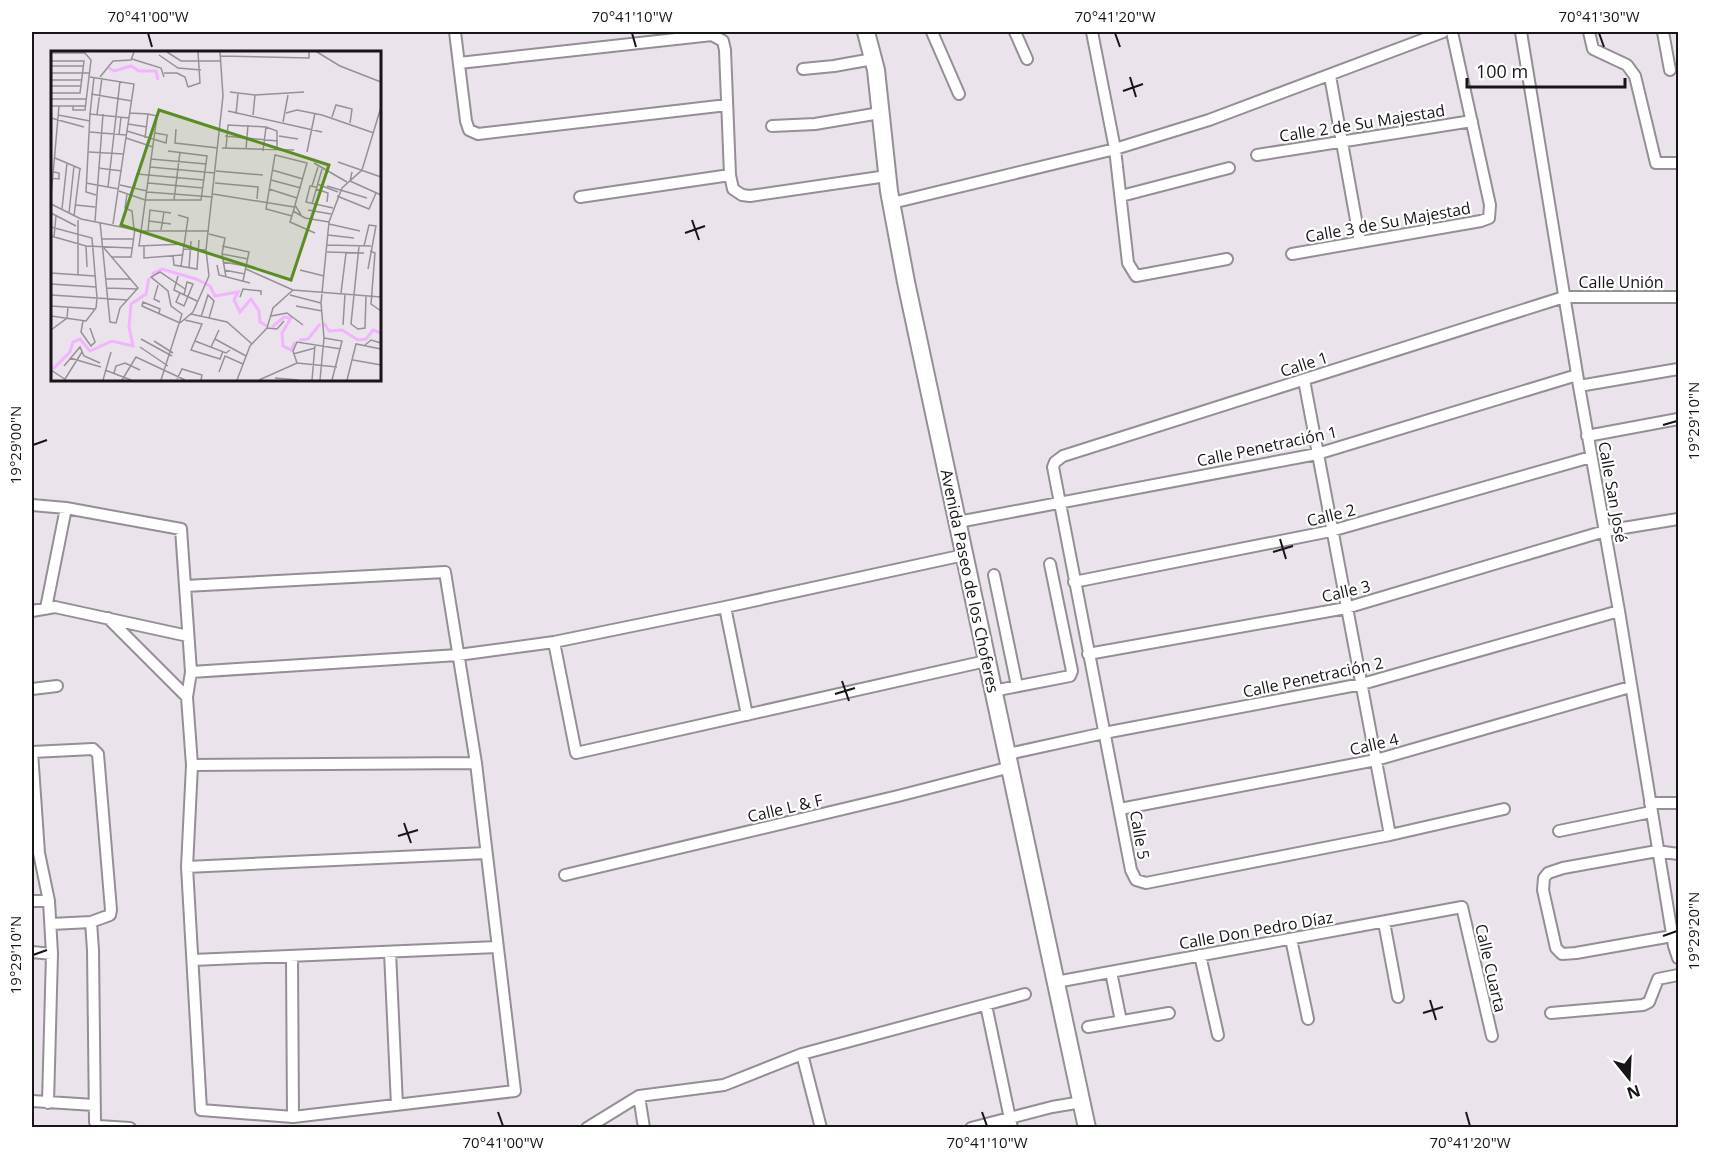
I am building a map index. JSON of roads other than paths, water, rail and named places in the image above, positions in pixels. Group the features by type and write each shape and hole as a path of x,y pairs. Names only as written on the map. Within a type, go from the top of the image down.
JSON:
{"street":[{"path":"455,32 465,121 469,130 478,134 727,105"},
{"name":"Avenida Paseo de los Choferes","path":"866,32 873,59 887,176 906,282 1088,1128"},
{"path":"932,32 959,94"},
{"path":"1015,32 1027,59"},
{"path":"1092,32 1115,149 1128,263 1136,276 1227,259"},
{"path":"892,203 1115,149 1209,120 1443,32"},
{"path":"1452,32 1472,121"},
{"name":"Calle San José","path":"1521,32 1587,436 1619,610 1657,851 1678,958"},
{"path":"1590,32 1593,49 1627,65 1635,76 1656,163 1678,163"},
{"path":"1663,32 1670,70"},
{"path":"459,63 711,33 723,41 725,50 730,175 734,189 742,195 750,196 887,176"},
{"path":"802,69 873,59"},
{"path":"1330,76 1360,242"},
{"path":"772,126 815,124 880,113"},
{"name":"Calle 2 de Su Majestad","path":"1257,155 1472,121"},
{"name":"Calle 3 de Su Majestad","path":"1292,254 1489,218 1490,205 1472,121"},
{"path":"1121,196 1230,168"},
{"path":"580,197 730,175"},
{"name":"Calle Unión","path":"1564,297 1678,297"},
{"name":"Calle 1","path":"1055,462 1063,456 1564,297"},
{"name":"Calle Penetración 1","path":"958,522 1317,454 1578,380 1678,369"},
{"path":"1304,380 1390,835"},
{"path":"1587,436 1678,419"},
{"name":"Calle 2","path":"1074,582 1331,531 1591,457"},
{"name":"Calle 5","path":"1055,462 1053,471 1074,582 1131,870 1136,880 1146,883 1390,835 1504,809"},
{"path":"32,505 66,508 181,529 191,672 187,697 192,765 187,867 201,1110 293,1117 515,1091 476,763 445,572 185,586"},
{"path":"46,608 66,508"},
{"name":"Calle 3","path":"1088,654 1346,608 1605,531 1678,519"},
{"path":"191,672 458,655 554,642 964,555"},
{"path":"993,691 1070,676 1072,671 1050,564"},
{"path":"994,575 1017,686"},
{"path":"725,607 747,715"},
{"path":"32,611 56,608 189,636"},
{"name":"Calle Penetración 2","path":"1010,760 1104,733 1362,684 1619,610"},
{"path":"108,618 187,697"},
{"path":"554,642 576,753 986,661"},
{"path":"32,689 57,686"},
{"name":"Calle 4","path":"1120,809 1376,760 1630,687"},
{"path":"48,1103 51,924 39,854 32,752 96,751 110,915 91,922 51,924"},
{"name":"Calle L & F","path":"565,875 898,796 1010,760"},
{"path":"192,765 476,763"},
{"path":"1559,831 1650,807 1678,803"},
{"path":"1672,936 1562,954 1558,952 1554,941 1543,890 1544,878 1553,871 1657,851 1678,854"},
{"path":"187,867 486,853"},
{"path":"32,902 49,902"},
{"name":"Calle Don Pedro Díaz","path":"1056,982 1462,907"},
{"name":"Calle Cuarta","path":"1462,907 1492,1036"},
{"path":"91,922 96,1125 130,1128"},
{"path":"1384,922 1398,997"},
{"path":"1291,939 1308,1019"},
{"path":"193,960 497,947"},
{"path":"32,952 52,954"},
{"path":"390,952 397,1105"},
{"path":"1200,955 1218,1035"},
{"path":"292,956 293,1117"},
{"path":"1111,972 1121,1021"},
{"path":"1551,1013 1643,1005 1649,1002 1658,979 1678,975"},
{"path":"587,1128 639,1096 724,1085 802,1054 1025,994"},
{"path":"986,1005 1011,1122"},
{"path":"1088,1027 1169,1013"},
{"path":"802,1054 821,1128"},
{"path":"639,1096 644,1128"},
{"path":"32,1101 94,1105"},
{"path":"971,1128 1011,1122 1082,1102"}]}
